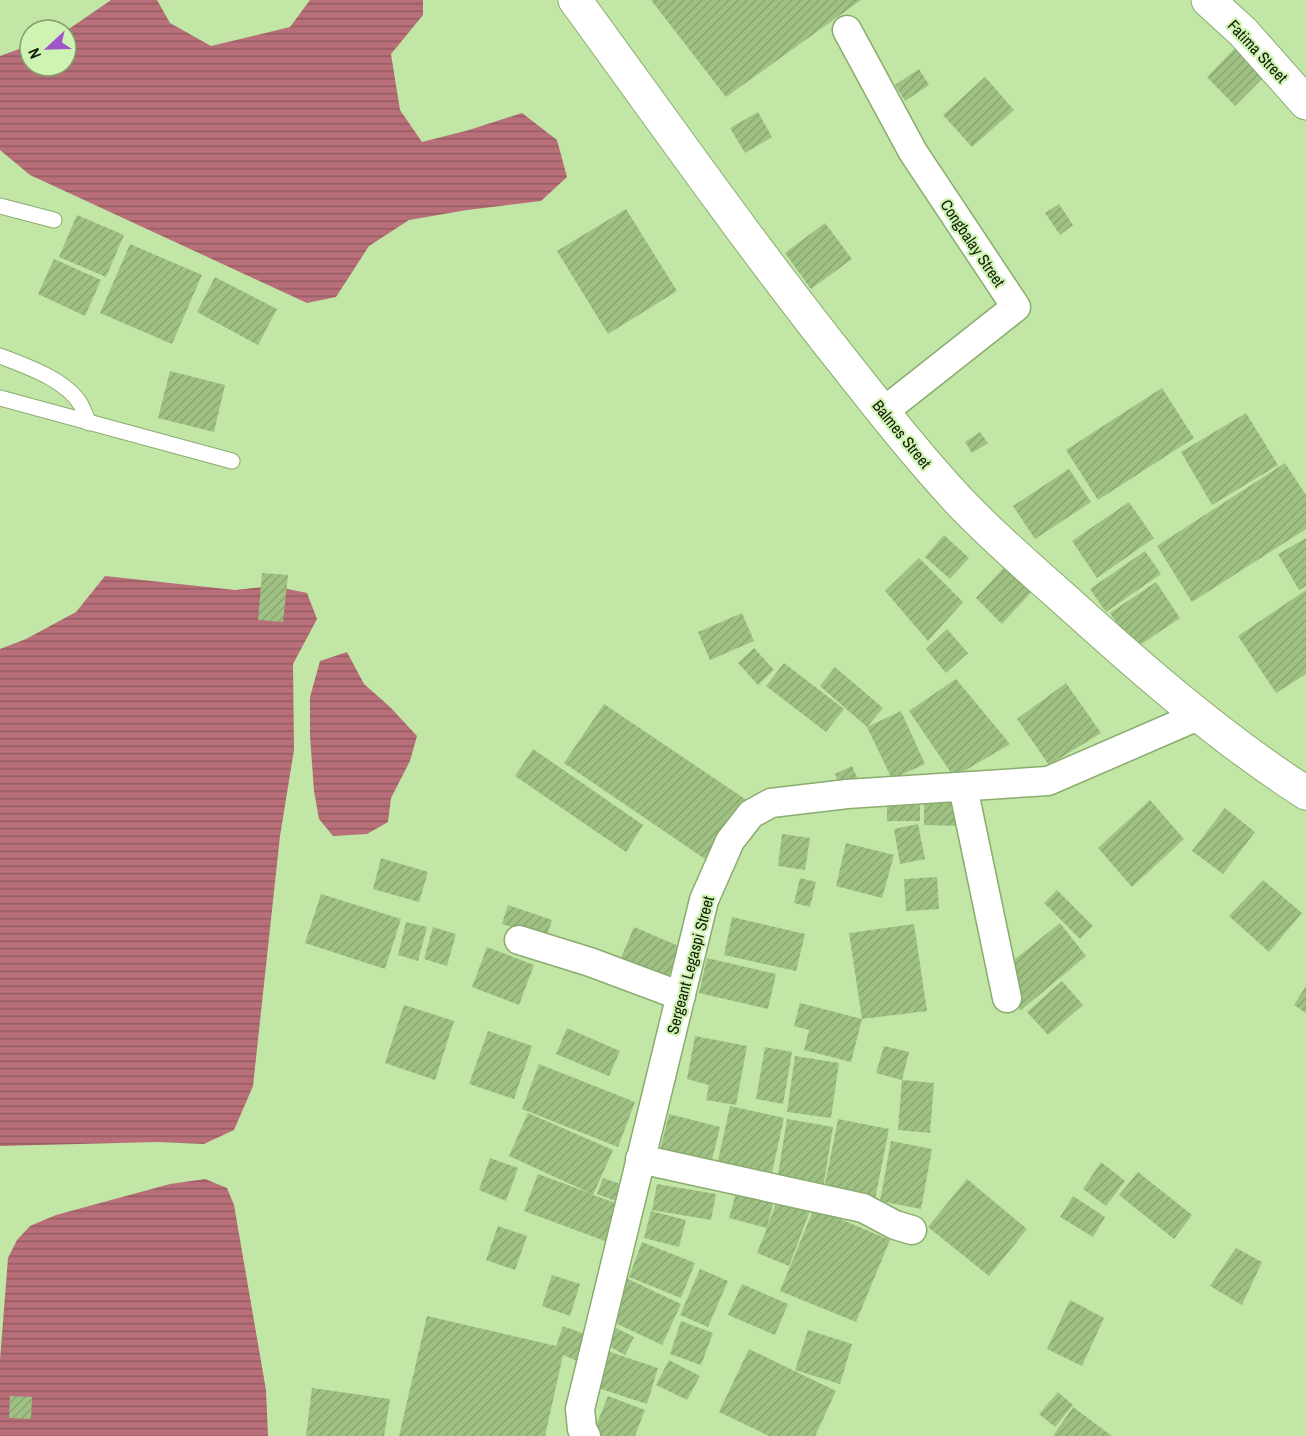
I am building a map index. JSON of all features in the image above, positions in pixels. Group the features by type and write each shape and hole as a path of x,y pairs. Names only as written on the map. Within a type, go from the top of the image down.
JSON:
{"street":[{"name":"Balmes Street","path":"575,0 791,296 933,472 994,537 1114,644 1198,716 1276,774 1306,793"},
{"name":"Fatima Street","path":"1208,0 1243,32 1306,103"},
{"name":"Congbalay Street","path":"847,30 913,152 1016,307 883,412"},
{"name":"Sergeant Legaspi Street","path":"586,1436 582,1429 580,1409 705,900 730,842 751,814 771,802 847,794 1048,780 1198,716"},
{"path":"963,787 1006,998"},
{"path":"519,940 590,962 681,996"},
{"path":"640,1159 863,1208 895,1225 912,1230"}],"lane":[{"path":"0,206 54,220"},
{"path":"0,356 36,370 62,385 74,395 89,423"},
{"path":"0,398 232,461"}],"shaded area":[{"path":"111,0 157,0 170,23 211,46 290,27 310,0 423,0 423,15 391,54 400,110 422,142 522,113 557,140 567,177 541,201 409,220 369,246 336,297 307,303 30,175 0,150 0,56 18,49 18,78 78,78 78,23"},
{"path":"105,576 235,590 273,586 307,593 317,619 293,664 294,750 280,836 253,1086 234,1130 204,1144 157,1142 0,1146 0,649 26,639 76,612"},
{"path":"347,652 364,684 417,736 410,761 391,798 388,822 367,834 333,836 319,819 314,791 310,697 320,661"},
{"path":"205,1179 227,1188 234,1205 266,1390 268,1436 0,1436 0,1360 8,1258 17,1240 30,1226 56,1215 170,1184"}],"building":[{"path":"651,0 861,0 726,97"},
{"path":"1244,39 1273,68 1235,106 1207,77"},
{"path":"919,69 929,85 905,101 895,85"},
{"path":"985,77 1014,110 972,147 943,115"},
{"path":"758,112 772,137 745,153 730,128"},
{"path":"1059,204 1073,225 1060,235 1045,213"},
{"path":"626,209 677,291 608,334 557,251"},
{"path":"77,215 124,235 106,277 59,257"},
{"path":"825,223 852,259 811,289 785,253"},
{"path":"130,244 202,275 172,344 100,313"},
{"path":"54,259 101,280 85,316 38,294"},
{"path":"215,277 277,309 258,345 197,312"},
{"path":"170,371 225,385 214,432 158,418"},
{"path":"1162,388 1194,438 1098,500 1066,450"},
{"path":"1246,413 1278,465 1212,505 1181,452"},
{"path":"980,432 988,443 972,453 965,442"},
{"path":"1285,463 1306,495 1306,529 1192,602 1157,546"},
{"path":"1069,469 1091,502 1035,539 1013,506"},
{"path":"1129,502 1154,538 1097,578 1072,541"},
{"path":"944,535 969,558 950,579 925,557"},
{"path":"1306,538 1306,586 1299,590 1278,554"},
{"path":"1145,551 1161,574 1106,612 1090,589"},
{"path":"919,558 963,602 928,641 885,591"},
{"path":"1009,562 1035,588 1002,624 976,598"},
{"path":"262,573 288,575 283,622 258,620"},
{"path":"1156,582 1180,618 1134,649 1110,613"},
{"path":"1306,590 1306,674 1276,693 1238,636"},
{"path":"742,613 754,641 710,660 698,632"},
{"path":"947,629 968,653 946,673 926,649"},
{"path":"754,648 774,670 758,685 738,663"},
{"path":"784,663 844,709 826,732 766,686"},
{"path":"835,667 883,708 867,727 820,686"},
{"path":"956,679 1010,744 954,777 909,711"},
{"path":"1066,683 1101,733 1049,765 1017,719"},
{"path":"604,704 748,801 708,861 564,763"},
{"path":"901,711 925,764 892,779 867,727"},
{"path":"533,749 643,825 626,852 515,776"},
{"path":"852,766 859,782 841,789 835,774"},
{"path":"1150,800 1184,839 1132,887 1098,848"},
{"path":"924,802 958,803 958,826 924,825"},
{"path":"887,803 920,803 920,821 887,821"},
{"path":"1225,808 1255,832 1223,874 1192,851"},
{"path":"918,824 925,859 900,864 894,829"},
{"path":"782,834 810,838 805,870 778,866"},
{"path":"846,843 894,855 882,898 836,886"},
{"path":"381,858 428,872 419,902 373,889"},
{"path":"937,877 939,909 906,911 904,879"},
{"path":"800,878 816,882 810,907 794,903"},
{"path":"1263,880 1302,913 1269,952 1229,916"},
{"path":"1057,890 1093,926 1080,939 1044,903"},
{"path":"321,894 401,919 385,969 305,943"},
{"path":"508,905 552,920 546,938 502,924"},
{"path":"732,917 805,934 796,971 724,955"},
{"path":"406,922 427,927 418,961 398,955"},
{"path":"1060,923 1086,956 1020,1011 1008,965"},
{"path":"914,924 927,1011 862,1019 849,933"},
{"path":"433,927 456,934 447,966 424,959"},
{"path":"634,927 681,947 666,983 619,963"},
{"path":"487,947 534,965 519,1005 472,987"},
{"path":"707,958 776,974 768,1009 699,993"},
{"path":"1062,981 1083,1005 1048,1035 1027,1012"},
{"path":"1306,986 1306,1013 1294,1005"},
{"path":"800,1003 862,1019 851,1062 804,1050 809,1030 794,1026"},
{"path":"404,1005 454,1021 435,1080 385,1063"},
{"path":"567,1028 620,1051 609,1076 556,1054"},
{"path":"488,1031 532,1046 514,1099 469,1084"},
{"path":"695,1036 747,1046 736,1105 706,1100 709,1085 687,1079"},
{"path":"884,1046 909,1052 902,1080 876,1073"},
{"path":"765,1047 792,1052 783,1104 756,1099"},
{"path":"795,1056 839,1063 831,1118 787,1112"},
{"path":"539,1064 635,1102 618,1147 522,1109"},
{"path":"902,1080 934,1083 930,1133 898,1130"},
{"path":"730,1106 784,1118 771,1177 717,1165"},
{"path":"528,1113 613,1150 593,1195 627,1207 613,1244 524,1211 538,1174 592,1194 509,1156"},
{"path":"669,1114 720,1127 710,1168 659,1155"},
{"path":"787,1119 833,1127 823,1189 777,1181"},
{"path":"838,1119 889,1129 875,1199 824,1189"},
{"path":"891,1141 932,1149 921,1209 880,1201"},
{"path":"490,1158 518,1168 506,1201 479,1190"},
{"path":"1101,1162 1125,1181 1106,1206 1083,1189"},
{"path":"1138,1172 1192,1215 1174,1239 1119,1195"},
{"path":"603,1178 626,1186 621,1203 597,1194"},
{"path":"967,1179 1027,1229 989,1276 928,1227"},
{"path":"657,1184 716,1194 711,1220 652,1210"},
{"path":"738,1186 775,1195 767,1228 729,1218"},
{"path":"779,1195 811,1208 789,1266 757,1253"},
{"path":"1073,1196 1105,1217 1093,1237 1060,1217"},
{"path":"814,1208 890,1240 856,1322 780,1291"},
{"path":"651,1211 686,1220 679,1247 644,1238"},
{"path":"498,1226 527,1236 515,1270 486,1260"},
{"path":"642,1242 695,1263 681,1298 629,1277"},
{"path":"1236,1248 1262,1262 1242,1305 1210,1286"},
{"path":"700,1269 728,1281 708,1327 680,1315"},
{"path":"552,1275 580,1284 570,1316 542,1306"},
{"path":"626,1278 681,1304 662,1345 607,1319"},
{"path":"742,1284 788,1304 775,1335 728,1315"},
{"path":"1070,1300 1104,1318 1082,1366 1047,1349"},
{"path":"427,1316 556,1346 563,1326 590,1336 580,1362 563,1355 545,1436 399,1436"},
{"path":"681,1321 713,1333 701,1365 670,1354"},
{"path":"616,1328 634,1337 625,1355 607,1345"},
{"path":"808,1330 852,1344 840,1384 795,1370"},
{"path":"749,1349 836,1391 815,1436 769,1436 719,1412"},
{"path":"607,1351 658,1368 647,1404 595,1387"},
{"path":"669,1360 700,1376 687,1400 656,1385"},
{"path":"312,1388 390,1399 384,1436 306,1436"},
{"path":"1058,1392 1073,1405 1055,1427 1039,1414"},
{"path":"10,1396 32,1397 31,1419 9,1418"},
{"path":"608,1396 645,1410 635,1436 592,1436"},
{"path":"1073,1407 1112,1436 1053,1436"}]}
